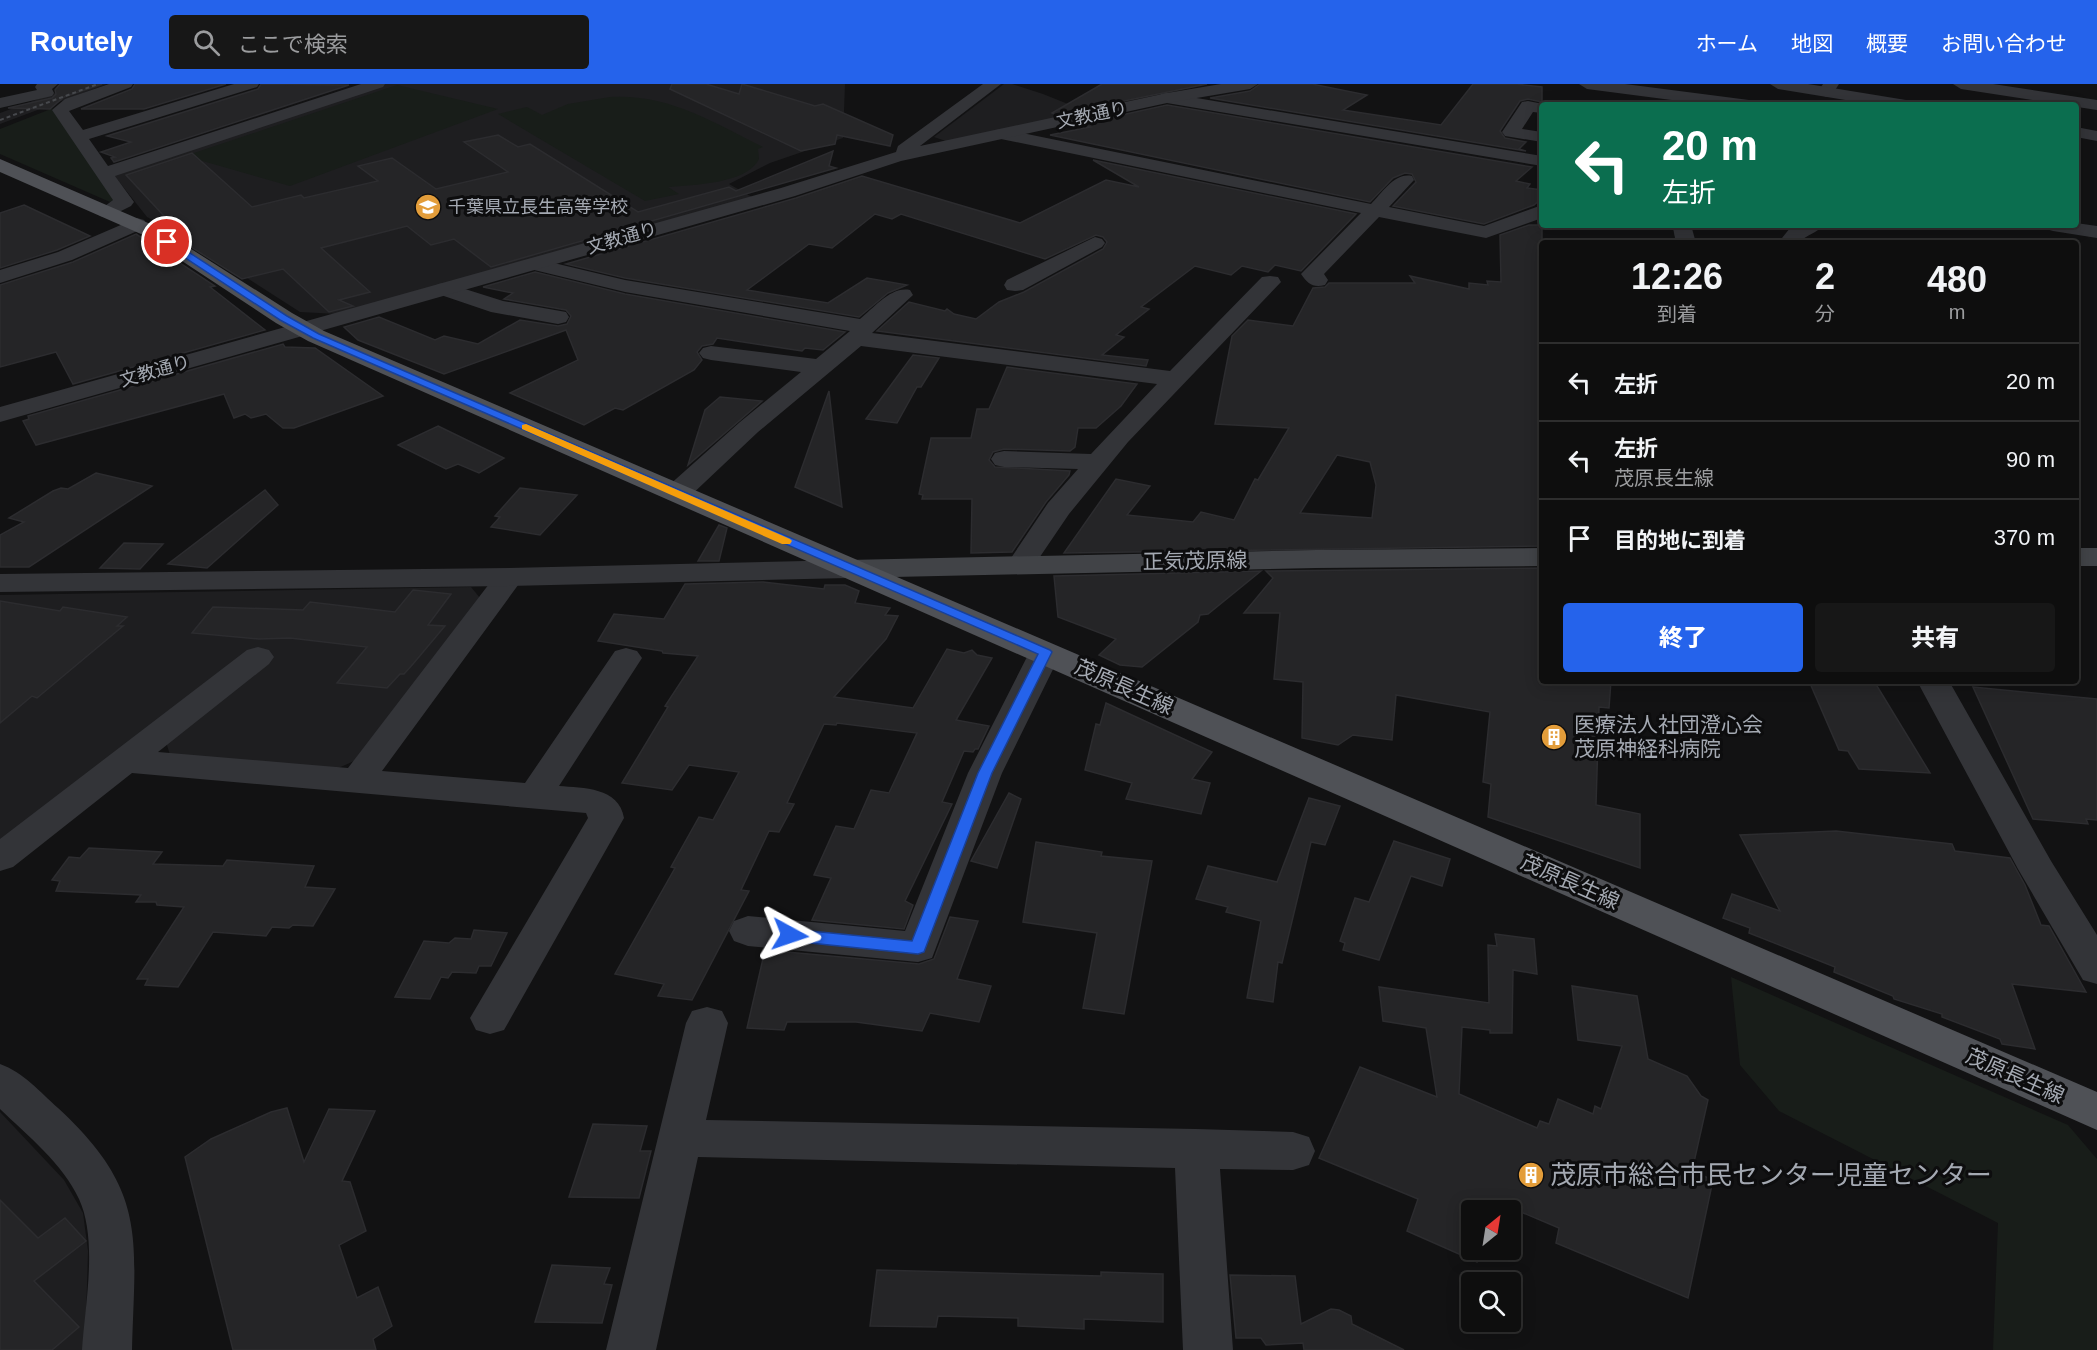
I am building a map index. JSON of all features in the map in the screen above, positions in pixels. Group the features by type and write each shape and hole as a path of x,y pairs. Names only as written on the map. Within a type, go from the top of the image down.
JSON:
{"main road":[{"name":"茂原長生線","path":"0,165 137,224 303,330 2097,1112"},
{"name":"正気茂原線","path":"848,568 1539,557"},
{"path":"2079,557 2097,557"}],"street":[{"path":"0,103 46,93 43,87 50,84"},
{"path":"107,212 124,202 60,110 63,106 125,84"},
{"path":"79,137 251,84"},
{"path":"105,173 376,84"},
{"path":"896,157 993,84"},
{"path":"1152,84 1175,97 1539,160"},
{"name":"文教通り","path":"0,415 788,192 896,157 1175,97 1250,84"},
{"path":"1587,84 1656,88 1733,102"},
{"path":"1778,84 1829,88 1892,102"},
{"path":"1961,84 2078,102"},
{"path":"2079,102 2097,105"},
{"path":"1539,108 1528,106 1512,132 1539,136"},
{"path":"2079,133 2097,136"},
{"path":"1002,134 1481,232 1539,211"},
{"path":"1317,280 1312,274 1405,180"},
{"path":"0,277 65,256 137,224"},
{"path":"1790,240 1797,232 1806,228"},
{"path":"2072,228 2097,232"},
{"path":"1015,285 1095,243"},
{"path":"533,264 625,286 860,332 1176,379"},
{"path":"1021,564 1058,509 1098,462 1270,282"},
{"path":"446,289 499,307 558,317"},
{"path":"677,494 749,427 902,295"},
{"path":"711,353 819,367"},
{"path":"1004,459 1098,462"},
{"path":"0,583 509,577 848,568"},
{"path":"357,782 509,577"},
{"path":"748,931 918,947 985,773 1045,652"},
{"path":"0,858 258,657"},
{"path":"534,796 626,658"},
{"path":"1936,684 2037,869 2097,969"},
{"path":"126,761 597,803 605,811 606,818 490,1018"},
{"path":"631,1350 707,1023"},
{"path":"0,1082 72,1153 94,1183 107,1212 111,1249 107,1350"},
{"path":"682,1138 1293,1151"},
{"path":"1196,1148 1208,1350"}],"shaded area":[{"path":"79,84 107,84 0,124 0,113"},
{"name":"千葉県立長生高等学校","path":"384,84 845,84 843,138 770,163 729,184 752,197 337,314 300,312 177,233 147,217 113,174"},
{"path":"1004,84 1012,84 1043,94 1088,112 949,142 934,137"},
{"path":"397,85 498,109 290,186 185,156"},
{"path":"99,90 52,109 115,199 110,202 0,154 0,129"},
{"path":"610,97 652,100 708,119 763,147 758,149 759,159 743,174 718,182 668,187 679,194 645,201 498,114 527,107 542,115 568,104"},
{"path":"471,587 480,598 361,758 336,769 170,755 166,742 0,845 0,595"},
{"path":"1731,977 2068,1125 2097,1159 2097,1350 1993,1350 1998,1223 1779,1111 1740,1065"},
{"path":"0,1112 64,1180 83,1213 88,1251 85,1350 0,1350"}],"building":[{"path":"60,84 102,84 64,97 50,109 8,108 52,98"},
{"path":"135,84 226,84 144,109 81,109 132,89"},
{"path":"261,84 349,85 114,162 111,158 115,157 101,152 131,142 107,136 258,89"},
{"path":"672,84 706,84 739,94 742,84 815,106 823,104 893,135 890,146 837,135 835,144 801,151 670,89"},
{"path":"1102,84 1207,84 1056,115 1052,113"},
{"path":"1260,84 1312,84 1367,95 1343,110 1441,125 1473,84 1516,84 1542,87 1542,102 1528,99 1520,101 1500,131 1505,138 1526,142 1519,149 1526,151 1210,98 1250,91"},
{"path":"1167,105 1532,167 1516,181 1530,184 1527,188 1539,190 1539,201 1534,205 1484,224 1393,206 1416,182 1412,174 1405,173 1393,178 1370,202 1050,135 1090,127 1081,124"},
{"path":"498,135 518,147 530,144 638,212 729,187 736,191 833,151 829,166 836,168 491,267 454,239 431,245 407,226 321,248 370,292 339,300 353,306 329,312 283,269 242,279 151,222 164,216 126,175 192,153 252,207 301,195 304,198 378,181 358,166 392,158 436,189 508,172 464,142"},
{"path":"1093,160 1356,214 1301,271 1275,265 1268,272 1242,266 1231,275 1195,266 1141,307 1149,309 1116,335 1124,337 1102,355 1148,360 1146,366 877,331 909,302 945,311 947,309 954,314 976,319 999,302 1024,292 1103,249 1107,242 1103,237 1096,235 1045,259 901,214 892,219 875,214 832,248 809,244 747,290 828,303 867,278 907,285 888,293 859,317 625,278 566,264 796,198 862,176 1020,223 1106,180 1139,187"},
{"path":"24,205 90,236 57,250 0,268 0,213"},
{"path":"1529,225 1539,225 1539,228 1542,228 1542,240 1539,240 1539,546 1064,553 1116,479 1150,486 1127,515 1193,522 1201,512 1234,520 1255,479 1258,480 1289,428 1215,424 1232,336 1248,320 1293,326 1313,288 1325,287 1329,283 1415,283 1410,276 1469,289 1469,283 1488,285 1487,281 1501,282 1500,235","holes":["1337,455 1370,462 1376,485 1372,518 1300,513"]},
{"path":"136,234 215,286 210,287 265,330 73,384 56,352 0,367 0,285 73,262"},
{"path":"535,272 625,294 845,332 823,350 805,348 802,351 717,338 713,344 702,346 697,352 702,360 694,370 623,410 615,408 584,425 510,393 578,360 566,330 444,374 358,340 344,327 379,317 435,340 444,336 478,344 520,320 558,326 567,324 571,316 566,310 504,299 513,293 483,287"},
{"path":"283,344 285,347 315,348 383,396 294,428 283,428 266,414 251,418 245,414 234,418 224,394 36,445 23,421 29,419 28,416"},
{"path":"913,355 939,358 921,387 917,387 897,423 866,419"},
{"path":"1007,367 1137,384 1121,406 1096,428 1078,428 1075,447 1070,451 1004,449 993,452 989,460 995,467 1070,471 1012,552 971,553 972,499 922,499 923,495 919,494 931,438 971,438 977,409 989,409"},
{"path":"829,391 842,507 795,487"},
{"path":"720,397 762,401 688,465 705,410"},
{"path":"438,426 504,458 479,473 458,464 446,469 398,445"},
{"path":"96,473 152,486 29,567 0,567 0,535 24,522 9,518 53,491 61,488 68,489"},
{"path":"520,488 577,495 540,535 491,527 500,517 495,516"},
{"path":"265,490 278,505 207,568 168,564"},
{"path":"719,525 727,528 719,561 698,561"},
{"path":"124,543 163,544 140,569 100,568"},
{"path":"1539,568 1539,684 1611,684 1609,708 1599,707 1596,805 1640,814 1640,868 1488,817 1491,784 1483,782 1490,712 1396,695 1392,740 1353,735 1338,745 1302,738 1303,682 1274,679 1280,613 1244,613 1273,578 1266,571"},
{"path":"1261,571 1208,614 1200,615 1198,622 1142,667 1120,665 1099,655 1116,639 1058,617 1054,576"},
{"path":"763,582 824,589 825,585 845,585 859,591 855,603 890,608 885,615 898,616 886,639 834,697 913,708 947,649 964,653 972,650 977,655 992,658 956,720 989,726 978,749 973,752 964,751 942,802 952,804 905,901 913,905 904,929 812,920 831,878 814,875 836,826 854,829 871,790 889,793 917,733 837,723 836,725 824,724 787,803 794,804 779,832 769,831 741,890 749,891 692,1000 658,996 664,984 615,974 675,868 671,867 699,817 713,820 739,772 689,765 672,790 622,783 668,707 665,706 698,656 663,653 598,641 614,614 664,619 685,584"},
{"path":"413,590 451,594 428,625 445,626 404,674 400,674 387,688 337,683 367,647 290,638 259,639 192,633 213,607 303,610 310,602 395,612"},
{"path":"0,601 60,611 63,607 127,617 117,626 123,626 37,698 32,696 0,723"},
{"path":"1810,684 1876,684 1930,773 1859,769 1848,751 1839,750"},
{"path":"1973,687 2097,699 2097,820 2086,819 2088,824 2033,819"},
{"path":"1106,703 1212,752 1192,779 1210,783 1201,814 1126,799 1132,783 1085,770 1096,724 1100,725"},
{"path":"1009,793 1021,799 997,868 971,861"},
{"path":"1309,798 1340,806 1325,845 1311,842 1282,963 1278,962 1273,1002 1247,998 1261,921 1226,912 1228,907 1196,899 1208,866 1277,882"},
{"path":"1836,831 1952,844 1955,851 2010,858 2025,885 2041,925 2049,926 2086,992 2012,984 2035,1049 2002,1044 2000,1039 1942,1017 1942,1014 1894,999 1893,996 1834,972 1835,967 1749,933 1750,928 1723,918 1732,894 1780,911 1740,835"},
{"path":"1394,841 1450,859 1442,886 1411,876 1379,960 1343,950 1345,943 1340,941 1355,898 1369,902"},
{"path":"1036,842 1102,852 1101,856 1152,861 1124,1014 1083,1008 1097,933 1023,922"},
{"path":"89,848 162,852 153,864 223,866 227,860 314,866 305,887 335,889 313,926 272,927 266,936 213,932 178,987 145,985 148,979 137,979 184,907 157,905 156,902 136,902 141,895 56,891 60,881 52,880 69,857 80,858"},
{"path":"950,917 978,921 957,979 991,986 979,1022 930,1013 922,1031 856,1022 787,1022 784,1030 747,1028 765,950 919,964 934,959"},
{"path":"474,930 507,933 491,966 479,966 476,973 452,972 448,978 441,977 430,999 395,997 424,941 449,943 455,938 471,939"},
{"name":"茂原市総合市民センター児童センター","path":"1495,934 1534,939 1537,974 1513,970 1512,1033 1490,1033 1490,1030 1462,1027 1459,1094 1537,1128 1540,1121 1549,1124 1558,1099 1593,1114 1595,1106 1601,1109 1622,1046 1578,1040 1572,986 1637,996 1648,1059 1687,1076 1701,1096 1708,1100 1692,1171 1713,1180 1688,1298 1556,1243 1559,1228 1521,1212 1521,1200 1461,1200 1461,1255 1407,1231 1418,1199 1319,1158 1360,1067 1437,1097 1426,1028 1383,1021 1379,987 1489,1003 1488,945 1497,946"},
{"path":"287,1108 304,1162 329,1109 375,1111 342,1181 350,1182 366,1231 339,1245 357,1298 378,1287 392,1326 373,1339 376,1350 233,1350 185,1157 211,1139 271,1112"},
{"path":"593,1124 647,1126 640,1151 651,1151 639,1198 569,1197"},
{"path":"0,1200 38,1238 65,1218 86,1241 34,1281 79,1327 52,1350 0,1350"},
{"path":"552,1265 610,1268 604,1284 612,1285 602,1323 535,1322"},
{"path":"877,1270 1101,1276 1101,1272 1163,1274 1163,1322 1084,1319 1084,1329 1018,1326 1018,1318 938,1316 936,1327 870,1326"},
{"path":"1230,1275 1295,1276 1301,1324 1331,1309 1339,1310 1351,1316 1352,1324 1404,1350 1304,1350 1303,1343 1266,1345 1261,1338 1236,1338"}],"railway":[{"path":"0,120 98,84"}],"slow traffic":[{"path":"526,427 786,541"}],"place":[{"name":"千葉県立長生高等学校","path":"428,207"},
{"name":"医療法人社団澄心会 茂原神経科病院","path":"1554,737"},
{"name":"茂原市総合市民センター児童センター","path":"1531,1175"}],"route":[{"path":"167,242 303,330 1045,652 985,773 918,947 790,935"}]}
